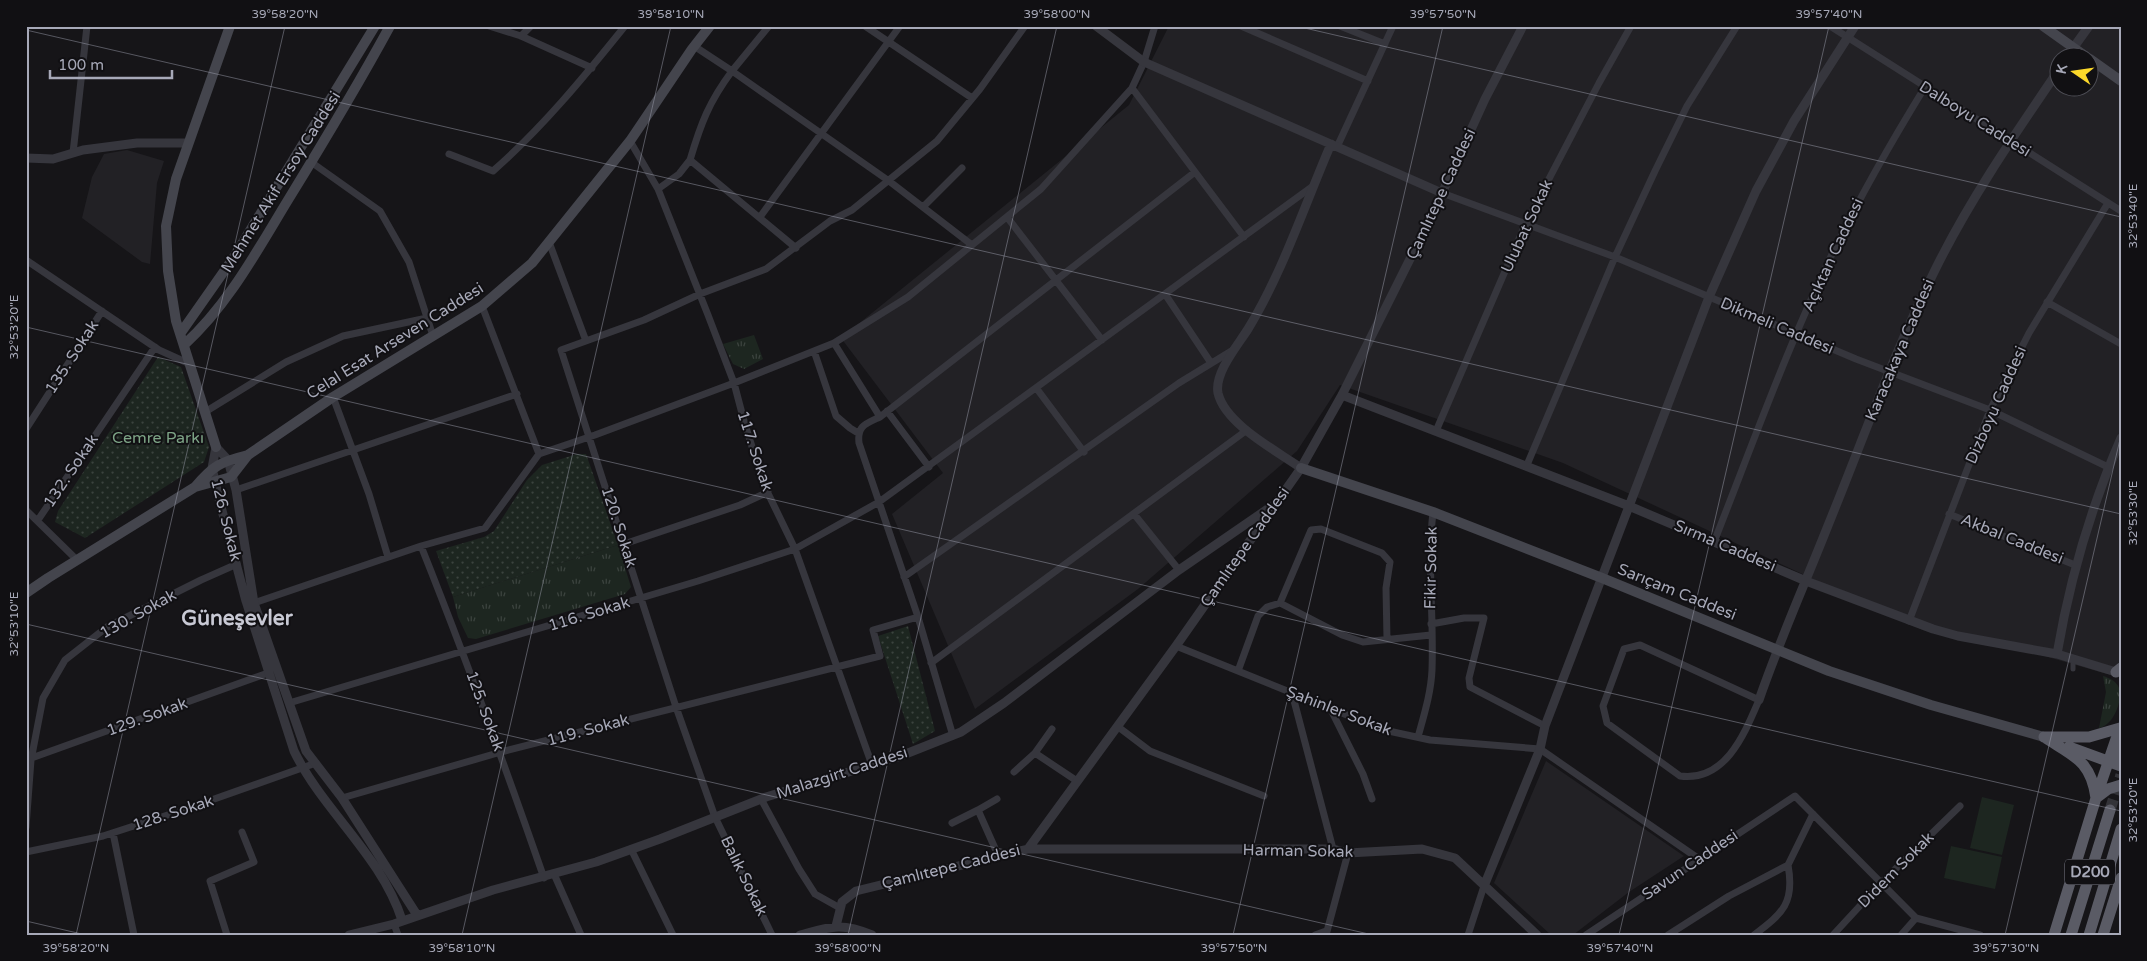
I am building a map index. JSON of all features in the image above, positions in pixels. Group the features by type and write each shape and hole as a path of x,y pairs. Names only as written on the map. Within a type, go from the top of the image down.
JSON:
{"highway":[{"path":"2044,737 2093,736 2120,726"},
{"path":"2054,935 2120,726"},
{"path":"2044,737 2108,762 2121,765 2118,750 2120,726"},
{"path":"2044,737 2080,760 2087,767 2093,778 2096,798"},
{"path":"2096,798 2108,789 2121,785"},
{"name":"D200","path":"2071,935 2110,810"},
{"name":"D200","path":"2089,935 2121,829"},
{"name":"D200","path":"2103,935 2121,878"}],"main road":[{"path":"216,447 176,321 168,271 166,226 176,179 230,26"},
{"name":"Mehmet Akif Ersoy Caddesi","path":"180,334 234,257 375,26"},
{"name":"Mehmet Akif Ersoy Caddesi","path":"184,345 201,329 243,275 351,98 390,26"},
{"name":"Celal Esat Arseven Caddesi","path":"248,455 334,397 482,306 532,263 630,141 694,46 710,26"},
{"path":"2043,26 2073,47"},
{"path":"2100,66 2121,80"},
{"path":"26,594 195,487 212,468 228,460 248,455"},
{"path":"195,487 232,477 248,455"},
{"name":"Sarıçam Caddesi","path":"1301,468 1433,512 1602,578 1829,671 1931,706 2044,737"}],"street":[{"path":"73,153 87,26"},
{"path":"490,26 521,36 592,68"},
{"path":"521,36 531,26"},
{"path":"449,154 493,171 518,149 592,68 625,26"},
{"path":"658,189 679,174 690,160 702,122 712,101 732,71 769,26"},
{"path":"866,26 972,98"},
{"path":"760,217 822,135 900,26"},
{"path":"549,242 586,341 644,320 700,294 766,269 830,221 852,210 937,141 972,98 1025,26"},
{"path":"1096,26 1144,62 1442,193"},
{"path":"254,603 421,546 485,528 539,454 734,383 834,343 908,297 1041,189 1132,88 1144,62 1155,26"},
{"path":"1241,26 1368,81"},
{"path":"1340,26 1384,44"},
{"path":"1301,468 1247,430 1227,412 1218,393 1219,376 1250,326 1278,270 1313,186 1368,81 1393,26"},
{"name":"Çamlıtepe Caddesi","path":"836,926 842,902 856,890 1028,849 1176,646 1301,468 1342,395 1442,193 1485,99 1523,26"},
{"name":"Ulubat Sokak","path":"1436,431 1525,225 1599,82 1631,26"},
{"path":"1527,465 1615,258 1687,106 1737,26"},
{"name":"Dalboyu Caddesi","path":"1830,26 2121,212"},
{"path":"1468,935 1484,886 1540,749 1545,726 1709,297 1756,191 1794,121 1855,26"},
{"path":"2073,47 2089,26"},
{"path":"694,46 889,181 972,245"},
{"name":"Karacakaya Caddesi","path":"1759,700 1776,650 1806,581 1888,371 1935,270 1970,204 2050,83"},
{"name":"Açıktan Caddesi","path":"1714,542 1797,334 1835,248 1868,182 1925,87"},
{"path":"1132,88 1244,237"},
{"name":"117. Sokak","path":"630,141 658,189 700,294 734,383 744,421 768,492 795,549 872,765"},
{"path":"26,158 53,159 73,153 136,143 188,143"},
{"path":"690,160 796,248"},
{"path":"311,162 380,211 409,262 433,336"},
{"path":"923,207 962,168"},
{"path":"952,736 918,617 859,444 858,433 862,425 880,417 1195,172"},
{"name":"116. Sokak","path":"289,703 641,598 795,549 879,502 929,467 1313,186"},
{"name":"Dikmeli Caddesi","path":"1442,193 1615,258 1888,371 1990,410 2108,466"},
{"name":"Dizboyu Caddesi","path":"1909,621 1990,410 2029,333 2108,203"},
{"path":"1007,217 1102,340"},
{"path":"26,260 155,347 190,364"},
{"path":"1165,294 1211,364"},
{"path":"2047,302 2121,344"},
{"path":"482,306 539,454"},
{"name":"135. Sokak","path":"26,428 102,311"},
{"path":"205,412 286,362 343,336 427,318"},
{"name":"120. Sokak","path":"586,341 561,350 676,707 715,817"},
{"path":"834,343 880,417"},
{"name":"132. Sokak","path":"38,520 155,347"},
{"path":"904,577 1180,383 1235,349"},
{"path":"814,350 836,416 858,433"},
{"path":"1036,389 1084,452"},
{"path":"236,490 517,394"},
{"name":"Sırma Caddesi","path":"1342,395 1527,465 1806,581 1909,621 1958,636 2057,654 2119,671"},
{"path":"334,397 354,450 388,557"},
{"path":"887,410 929,467"},
{"path":"931,663 1247,430"},
{"path":"2057,654 2075,565 2090,514 2121,438"},
{"name":"126. Sokak","path":"216,447 228,460 236,490 254,603 306,751 342,798 417,915"},
{"name":"126. Sokak","path":"216,447 212,468 220,502 246,601 294,751 302,769 363,848 398,907 398,922"},
{"path":"624,544 740,505 768,492"},
{"name":"Malazgirt Caddesi","path":"349,935 398,922 493,890 544,878 631,849 761,799 872,765 961,732 1004,703 1178,570 1278,501"},
{"path":"26,510 77,560"},
{"name":"Fikir Sokak","path":"1418,737 1429,700 1432,670 1430,540 1433,512"},
{"path":"1134,514 1178,570"},
{"name":"Akbal Caddesi","path":"1949,514 2075,565"},
{"path":"1280,603 1312,530 1321,529 1382,553 1390,562 1386,588 1387,639"},
{"name":"125. Sokak","path":"421,546 464,651 544,878"},
{"name":"130. Sokak","path":"26,827 29,760 42,698 65,660 107,627 200,580 237,564"},
{"path":"1238,670 1258,616 1267,607 1280,603 1342,635 1363,642 1431,635"},
{"name":"119. Sokak","path":"342,798 501,752 880,656 873,630 918,617"},
{"name":"Fikir Sokak","path":"1431,624 1464,618 1484,618 1469,678 1470,687 1545,726"},
{"path":"1640,645 1759,700 1733,752 1722,764 1693,778 1680,776 1607,723 1603,706 1624,649 1640,645"},
{"name":"Şahinler Sokak","path":"1176,646 1384,730 1418,737 1540,749"},
{"name":"129. Sokak","path":"29,760 268,673"},
{"path":"1292,693 1333,849"},
{"path":"1331,710 1363,774 1372,799"},
{"path":"1117,726 1150,751 1264,796"},
{"path":"1014,772 1035,753 1052,729"},
{"path":"1540,749 1699,859"},
{"path":"1035,753 1077,781"},
{"name":"128. Sokak","path":"26,852 113,833 316,763"},
{"name":"Savun Caddesi","path":"1586,935 1794,796 1813,814"},
{"path":"761,799 799,869 815,894 840,908"},
{"path":"952,823 997,799"},
{"name":"Didem Sokak","path":"1833,935 1881,883 1960,806"},
{"path":"978,810 998,855"},
{"path":"1668,935 1728,896 1788,865 1813,814 1916,918 1980,935"},
{"name":"Balık Sokak","path":"715,817 772,935"},
{"path":"225,934 210,881 254,862 242,832"},
{"path":"113,833 134,935"},
{"path":"631,849 673,935"},
{"name":"Harman Sokak","path":"1028,849 1333,849 1348,854 1422,849 1455,858 1537,935"},
{"path":"1315,935 1326,933 1348,854"},
{"path":"1754,935 1783,911 1792,884 1788,865"},
{"path":"554,874 580,933 571,935"},
{"path":"1901,935 1916,918"},
{"path":"398,922 398,935"},
{"path":"800,935 836,926 850,927 872,935"}],"shaded area":[{"path":"1169,26 2121,26 2121,678 2041,655 1923,630 1563,463 1340,385 1297,451 1138,589 975,709 892,514 943,473 841,338 1129,105"},
{"path":"127,150 164,161 157,183 150,264 142,262 82,218 92,177 104,154"},
{"path":"1546,761 1684,856 1629,892 1573,935 1551,935 1494,883"}],"green space":[{"path":"754,335 763,359 744,369 733,364 723,344"},
{"name":"Cemre Parkı","path":"158,357 181,367 209,447 204,462 85,538 55,522 58,511"},
{"path":"577,454 586,454 618,545 453,597 436,551 484,537 494,531 527,480 542,465"},
{"path":"618,545 631,587 625,594 476,639 468,638 458,617 453,597"},
{"path":"908,626 935,731 913,744 878,636"},
{"path":"2103,676 2117,684 2120,699 2113,718 2109,723 2099,728 2106,692"},
{"path":"1982,797 2014,805 2002,855 1970,848"},
{"path":"1951,846 2002,857 1995,889 1944,878"}],"tunnel":[{"path":"2110,810 2121,775"}],"district":[{"name":"Güneşevler","path":"237,618"}]}
